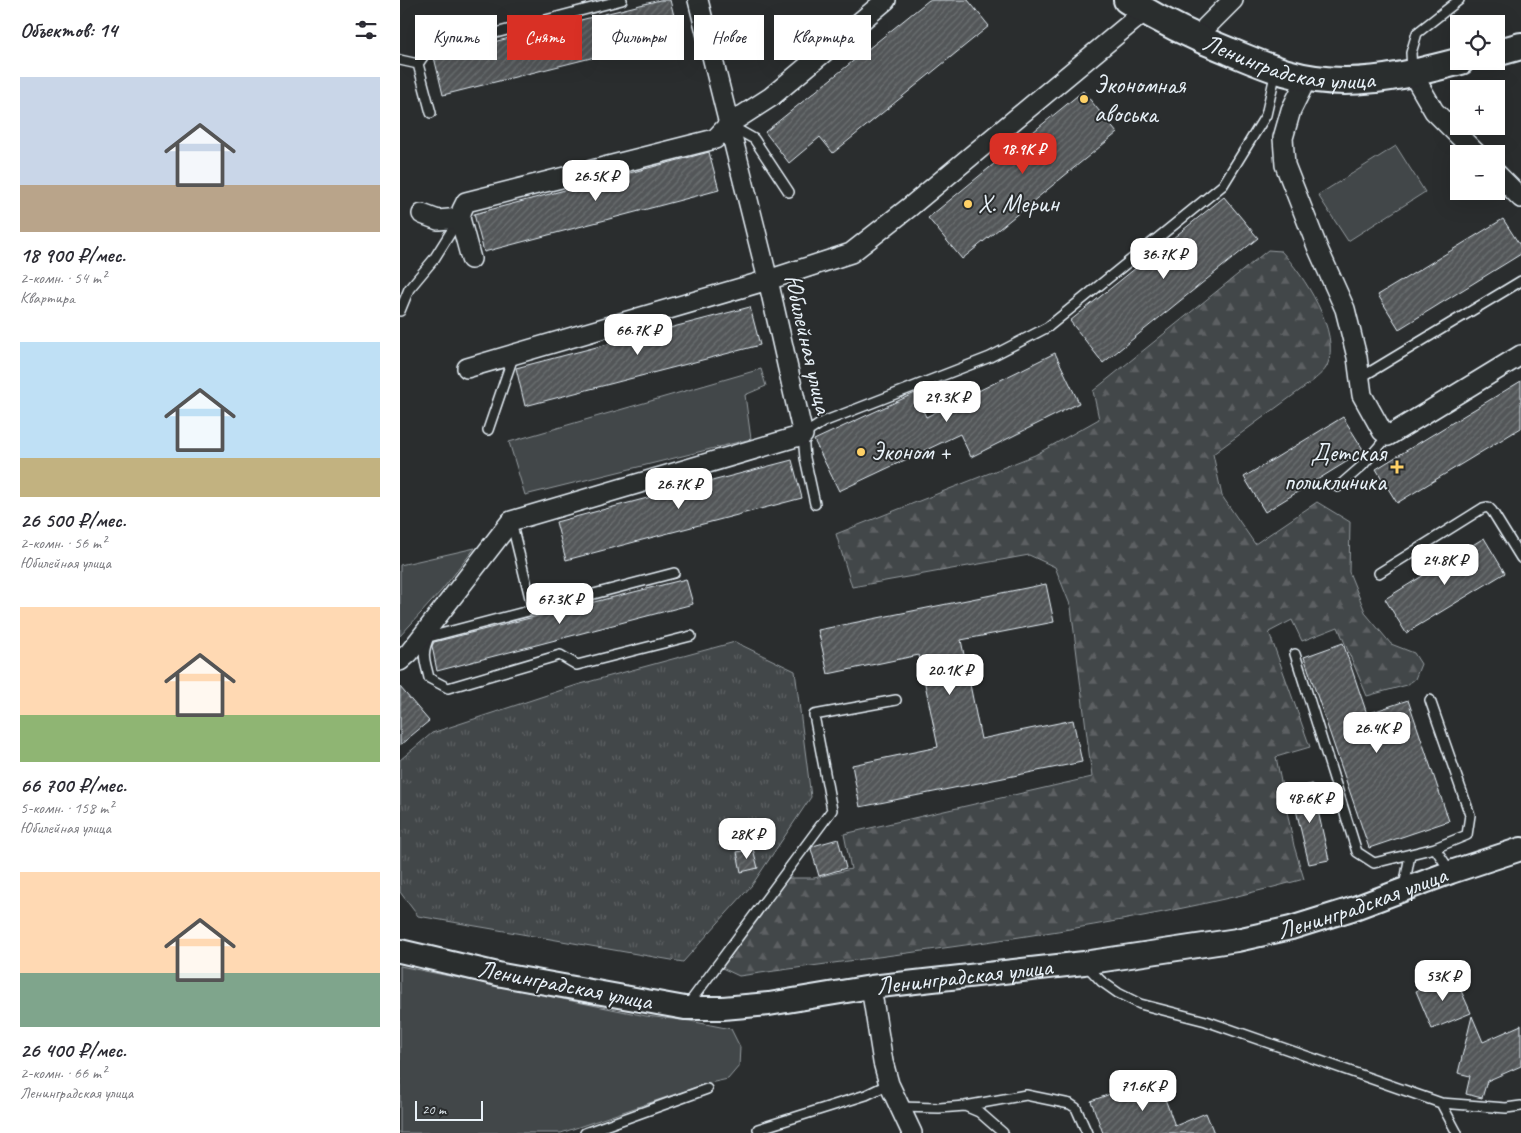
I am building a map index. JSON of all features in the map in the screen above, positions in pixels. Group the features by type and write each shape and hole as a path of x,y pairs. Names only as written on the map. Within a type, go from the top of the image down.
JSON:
{"main road":[{"name":"Ленинградская улица","path":"1136,6 1198,39 1276,71 1307,78 1345,81 1387,78 1450,64"},
{"path":"1505,50 1521,46"}],"street":[{"name":"Юбилейная улица","path":"511,521 803,435 768,280 698,0"},
{"path":"471,259 460,218 466,202 715,139 729,124 771,96 886,0"},
{"path":"1198,39 1206,27 1233,0"},
{"path":"467,368 768,280 851,253 919,200 1136,6"},
{"path":"1412,73 1434,112 1467,145"},
{"path":"1307,78 1291,110 1283,138 1285,165 1318,249 1345,310 1357,357 1362,394 1382,432 1388,436 1521,354"},
{"path":"1505,182 1521,198"},
{"path":"422,214 438,220 460,218"},
{"path":"411,657 511,521"},
{"name":"Ленинградская улица","path":"400,951 502,975 685,1008 723,1008 769,1004 871,987 1084,963 1237,940 1290,928 1521,848"},
{"path":"871,987 882,1062 898,1107 912,1133"}],"lane":[{"path":"431,112 418,64 427,51 622,0"},
{"path":"1412,73 1411,53 1417,32 1459,0"},
{"path":"400,60 418,64"},
{"path":"816,504 803,447 803,435 823,422 990,357 1048,327 1223,185 1266,115 1276,71"},
{"path":"729,124 754,140 789,192"},
{"path":"400,311 409,289 434,259 460,218"},
{"path":"1360,378 1521,281"},
{"path":"488,430 514,354"},
{"path":"1338,487 1362,466 1388,436"},
{"path":"1379,573 1483,508 1488,507 1521,558"},
{"path":"511,521 533,610"},
{"path":"674,573 429,637 424,648 411,657 429,678 448,688 560,655 577,665 691,636"},
{"path":"1295,654 1357,852 1374,863 1436,848 1467,835 1470,815 1430,700"},
{"path":"685,1008 832,810 814,715 896,700"},
{"path":"1436,848 1451,872"},
{"path":"1403,890 1410,855"},
{"path":"1084,963 1100,981 1140,1004 1206,1021 1441,1103 1506,1108 1521,1106"},
{"path":"758,1129 866,1095 889,1084"},
{"path":"585,1133 707,1089"},
{"path":"898,1107 939,1108 964,1106 1026,1095 1070,1104 1076,1108 1087,1133"},
{"path":"1441,1103 1458,1133"},
{"path":"964,1106 979,1112 1003,1133"}],"green space":[{"path":"1396,146 1425,192 1348,241 1318,195"},
{"path":"1268,250 1281,251 1300,274 1325,321 1330,353 1326,368 1314,380 1213,454 1222,496 1255,544 1317,502 1350,522 1349,572 1366,614 1391,644 1414,653 1421,664 1415,679 1407,685 1367,696 1338,627 1302,641 1292,620 1269,632 1310,747 1276,757 1294,846 1304,879 1164,912 952,947 739,976 722,968 787,878 814,878 851,869 844,834 1092,777 1071,607 1055,567 1029,555 852,587 836,534 1035,455 1099,419 1093,391"},
{"path":"761,369 766,386 745,395 751,439 525,495 509,442"},
{"path":"475,548 441,591 400,636 400,565"},
{"path":"735,642 795,671 811,797 752,885 683,962 418,916 400,892 400,760 432,733 577,685"},
{"path":"400,966 646,1016 690,1021 731,1029 740,1047 739,1066 728,1079 705,1084 561,1133 400,1133"}],"building":[{"path":"660,0 670,0 674,15 601,15"},
{"path":"929,0 968,0 989,26 833,153 820,137 789,163 765,132 854,60 871,60 871,47"},
{"path":"592,17 592,58 443,95 435,60 497,60 497,41 507,39 507,60 582,60 582,20"},
{"path":"1083,91 1117,133 962,259 928,218"},
{"path":"709,152 719,190 484,252 474,214"},
{"path":"1224,197 1258,238 1103,363 1070,321"},
{"path":"1503,219 1521,247 1521,254 1399,329 1378,295"},
{"path":"750,307 760,345 525,406 516,368"},
{"path":"1055,353 1079,403 971,457 960,434 839,491 814,440 915,393 926,417"},
{"path":"1521,381 1521,428 1397,503 1376,469"},
{"path":"1343,417 1364,451 1265,512 1244,477"},
{"path":"792,460 802,498 566,560 556,522"},
{"path":"1484,538 1505,573 1406,633 1385,599"},
{"path":"686,579 693,604 437,671 432,646 434,642"},
{"path":"1046,584 1054,622 961,640 981,739 1073,720 1082,762 860,807 852,765 938,747 919,655 828,674 818,630"},
{"path":"1343,643 1367,714 1408,700 1449,821 1369,848 1304,657"},
{"path":"400,687 429,721 400,745"},
{"path":"1312,784 1329,860 1309,864 1291,789"},
{"path":"838,839 846,868 819,876 811,849 813,846"},
{"path":"753,849 758,868 741,872 737,852"},
{"path":"1454,975 1471,1013 1432,1029 1416,991"},
{"path":"1472,1016 1483,1042 1521,1025 1521,1066 1487,1081 1482,1098 1466,1094 1470,1076 1458,1073"},
{"path":"1157,1077 1175,1126 1206,1113 1214,1133 1103,1133 1091,1101"}],"place":[{"name":"Экономная авоська","path":"1084,99"},
{"name":"Х. Мерин","path":"968,204"},
{"name":"Эконом +","path":"861,452"},
{"name":"Детская поликлиника","path":"1397,467"}]}
